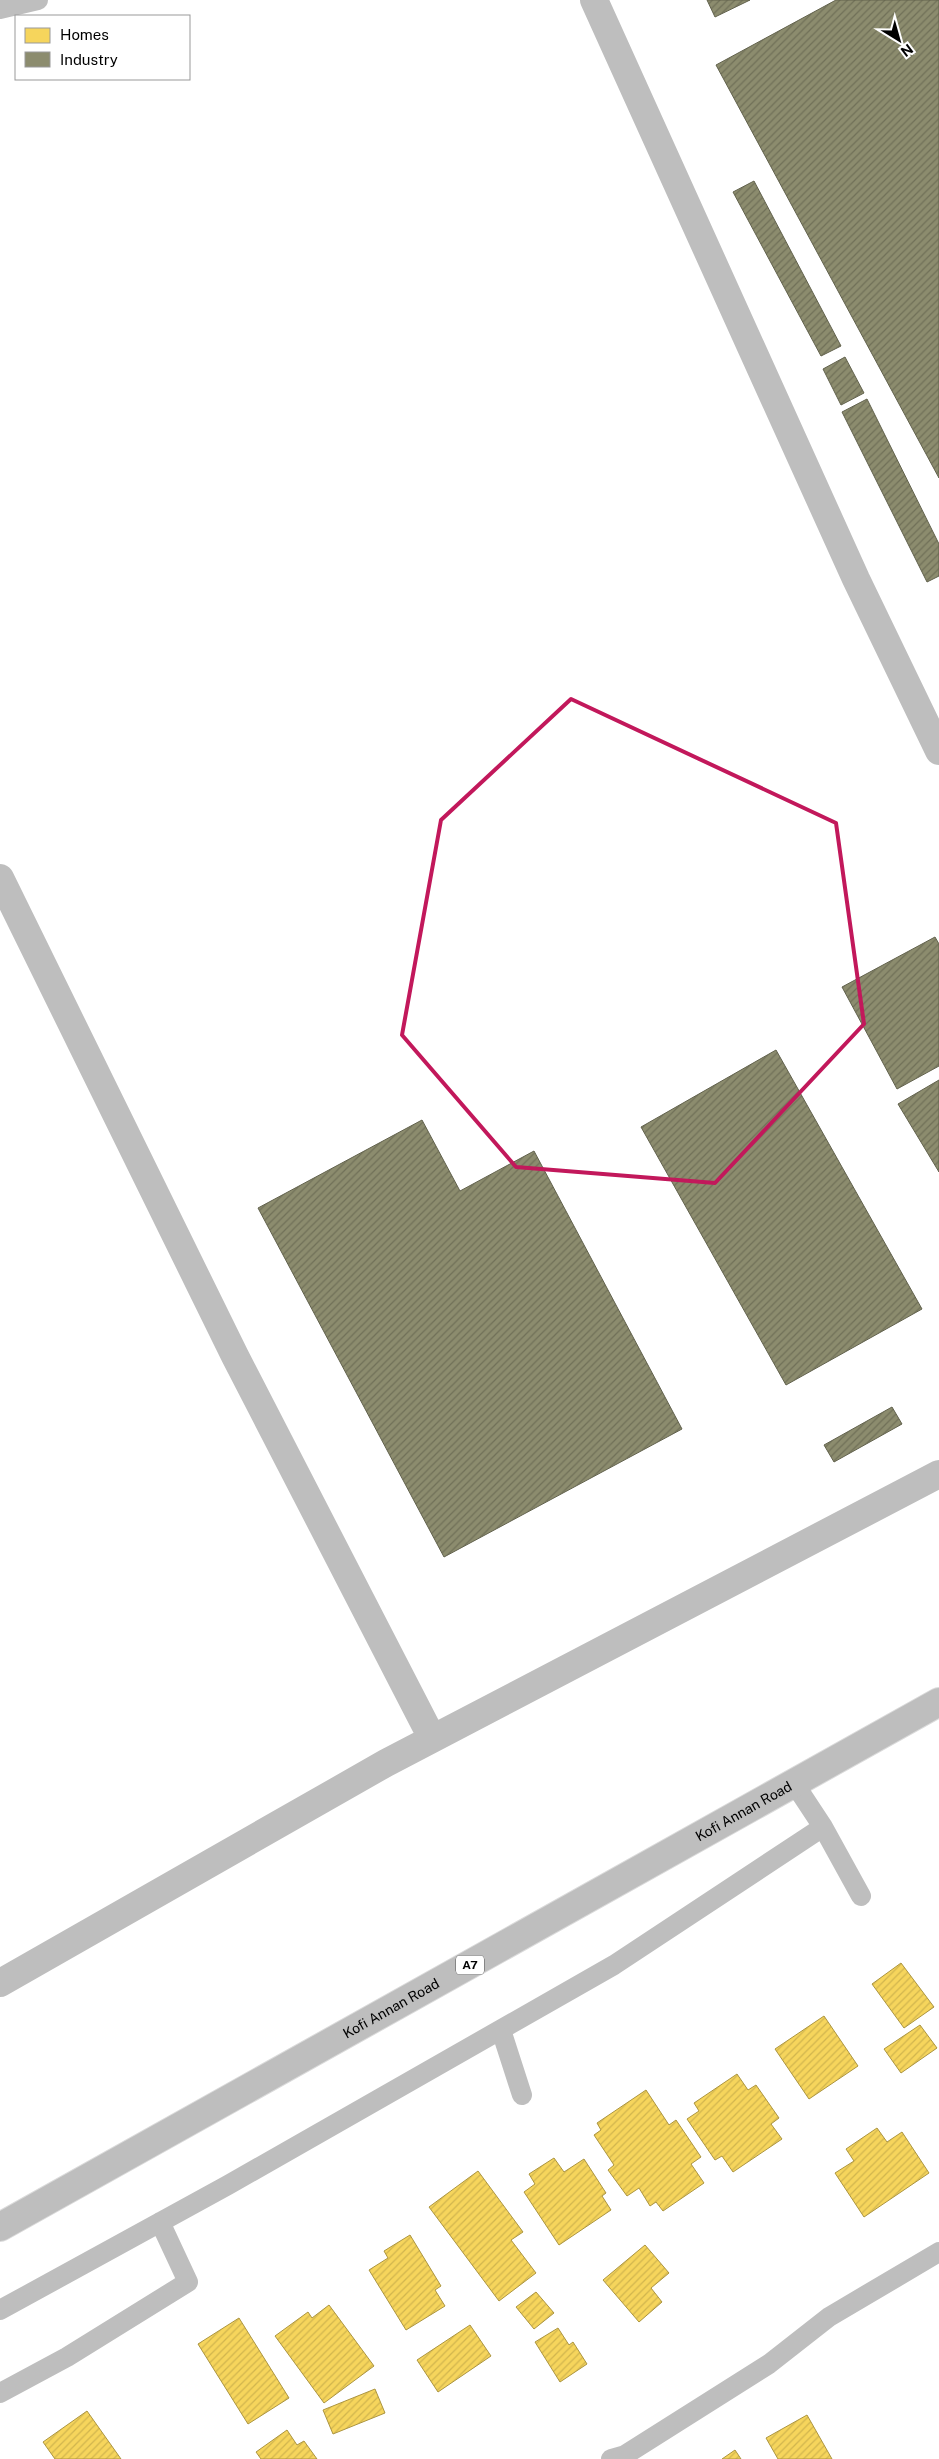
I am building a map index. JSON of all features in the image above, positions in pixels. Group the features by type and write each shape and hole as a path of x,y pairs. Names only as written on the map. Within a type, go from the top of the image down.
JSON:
{"street":[{"path":"594,0 856,579 939,750"},
{"path":"0,878 235,1356 432,1738"},
{"path":"0,1983 432,1738 939,1474"},
{"name":"Kofi Annan Road","path":"0,2227 939,1702"}],"lane":[{"path":"0,9 38,0"},
{"path":"794,1783 823,1827 861,1896"},
{"path":"0,2310 160,2222 614,1965 823,1827"},
{"path":"501,2030 522,2095"},
{"path":"0,2393 67,2357 188,2282 160,2222"},
{"path":"611,2459 625,2455 761,2369 830,2317 939,2252"}],"highlighted area":[{"path":"571,699 836,823 864,1024 715,1183 516,1167 402,1035 441,820"}],"building: Homes":[{"path":"901,1963 934,2007 904,2028 872,1984"},
{"path":"824,2016 858,2066 809,2099 775,2049"},
{"path":"920,2025 937,2048 901,2073 884,2049"},
{"path":"737,2074 748,2090 756,2085 779,2118 771,2124 782,2139 733,2172 722,2156 715,2160 687,2119 699,2111 694,2103"},
{"path":"646,2090 669,2125 676,2120 701,2157 691,2164 704,2183 663,2211 656,2202 650,2206 639,2188 627,2196 608,2170 614,2165 594,2135 601,2130 597,2123"},
{"path":"877,2128 887,2142 902,2132 929,2173 864,2217 835,2173 854,2161 846,2149"},
{"path":"554,2158 564,2172 584,2159 606,2193 602,2196 611,2210 559,2245 524,2192 535,2184 529,2174"},
{"path":"478,2171 523,2232 511,2240 536,2273 499,2301 429,2207"},
{"path":"410,2235 441,2286 435,2290 445,2306 406,2330 369,2270 388,2258 384,2251"},
{"path":"645,2245 669,2273 651,2288 662,2302 639,2322 603,2280"},
{"path":"536,2292 554,2313 534,2329 516,2307"},
{"path":"329,2305 374,2366 324,2403 275,2336 308,2312 312,2318"},
{"path":"239,2318 289,2398 248,2424 198,2344"},
{"path":"470,2325 491,2356 438,2392 417,2360"},
{"path":"558,2328 569,2345 573,2342 587,2364 560,2382 535,2342"},
{"path":"375,2389 385,2413 333,2434 323,2410"},
{"path":"87,2411 121,2459 55,2459 43,2442"},
{"path":"807,2415 832,2459 778,2459 766,2438"},
{"path":"287,2430 297,2445 304,2441 317,2459 261,2459 256,2452"},
{"path":"735,2450 741,2459 722,2459"}],"building: Industry":[{"path":"707,0 750,0 715,17"},
{"path":"836,0 939,0 939,478 716,65"},
{"path":"754,181 841,346 821,356 733,192"},
{"path":"845,357 864,393 841,405 823,369"},
{"path":"867,399 939,544 939,576 927,582 842,412"},
{"path":"935,937 939,944 939,1066 897,1089 842,987"},
{"path":"776,1050 922,1309 786,1385 641,1127"},
{"path":"939,1080 939,1172 898,1104"},
{"path":"422,1120 460,1191 534,1151 682,1429 444,1557 258,1208"},
{"path":"892,1407 902,1424 834,1462 824,1445"}]}
